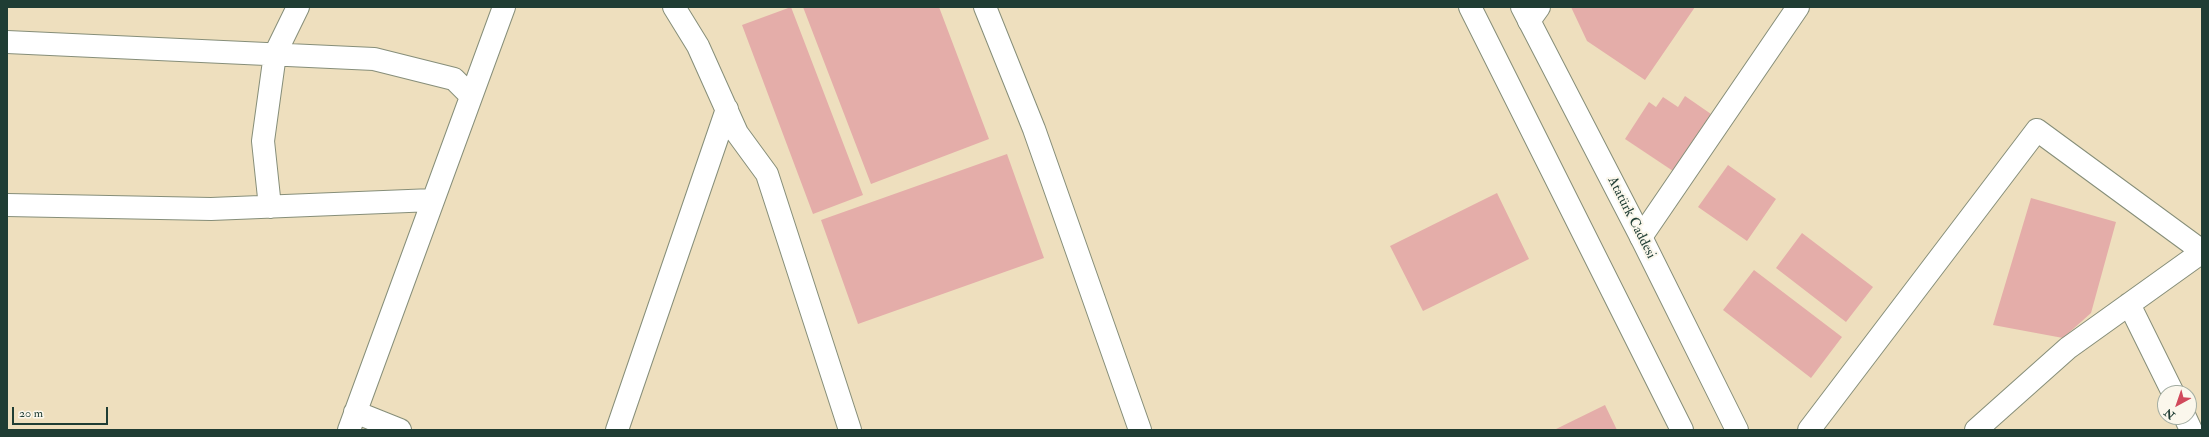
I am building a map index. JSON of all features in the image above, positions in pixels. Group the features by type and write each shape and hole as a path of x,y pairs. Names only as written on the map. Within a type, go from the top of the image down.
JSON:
{"street":[{"path":"270,207 263,141 275,54 298,7"},
{"path":"400,430 352,421 504,7"},
{"path":"674,7 698,46 737,133 767,174 850,430"},
{"path":"985,7 1034,128 1140,430"},
{"path":"1470,7 1682,430"},
{"path":"1641,237 1798,7"},
{"name":"Atatürk Caddesi","path":"1530,12 1737,430"},
{"path":"7,42 374,59 454,79 471,96"},
{"path":"617,430 727,109"},
{"path":"1809,430 2037,130 2202,251 2068,348 1976,430"},
{"path":"7,205 211,209 433,200"},
{"path":"2129,304 2169,385"}],"building":[{"path":"791,7 863,195 813,214 742,25"},
{"path":"803,7 939,7 989,139 871,184"},
{"path":"1571,7 1695,7 1645,80 1587,41"},
{"path":"1685,96 1711,114 1673,171 1625,139 1649,102 1656,107 1663,97 1678,107"},
{"path":"1007,154 1044,258 858,324 821,220"},
{"path":"1728,165 1776,199 1747,241 1698,207"},
{"path":"1497,193 1529,259 1423,311 1390,246"},
{"path":"2031,198 2116,222 2091,313 2063,338 1993,325"},
{"path":"1802,233 1873,287 1846,322 1776,268"},
{"path":"1754,270 1842,337 1811,378 1723,310"},
{"path":"1605,405 1617,430 1554,430"}]}
